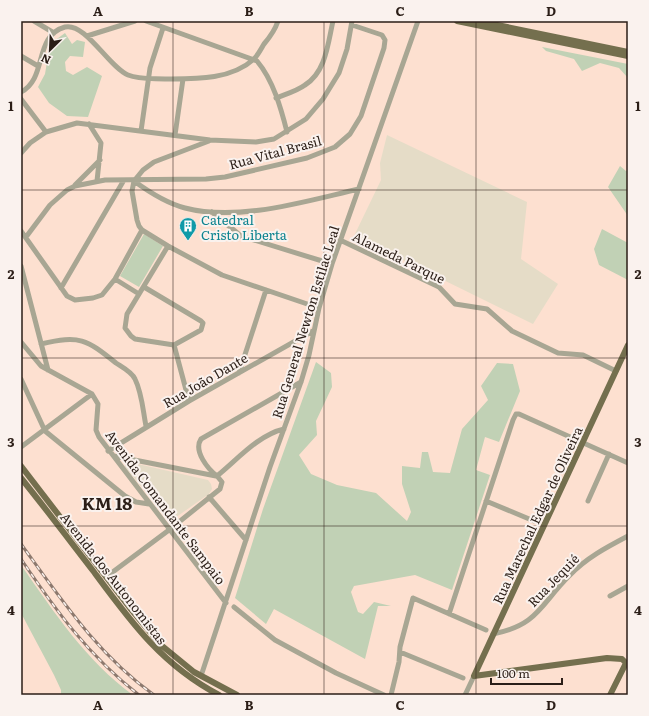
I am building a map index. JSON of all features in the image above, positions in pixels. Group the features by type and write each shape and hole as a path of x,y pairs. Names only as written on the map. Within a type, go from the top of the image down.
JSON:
{"main road":[{"path":"457,21 628,56"},
{"path":"478,21 628,52"},
{"name":"Rua Marechal Edgar de Oliveira","path":"474,676 628,345"},
{"name":"Avenida dos Autonomistas","path":"21,466 130,608 161,645 200,676 237,695"},
{"name":"Avenida dos Autonomistas","path":"21,478 134,624 165,659 187,676 219,695"},
{"path":"95,574 106,576"},
{"path":"474,676 607,658 622,659 627,662 610,695"}],"street":[{"path":"34,21 54,33"},
{"path":"87,36 135,21"},
{"path":"146,21 254,58 260,64 267,77 276,98 287,132"},
{"path":"21,92 34,81 44,48 54,33 65,27 71,27 87,36 118,70 130,76 183,79 210,77 242,68 254,58 273,33 278,21"},
{"path":"276,98 304,86 318,73 323,63 333,21"},
{"name":"Rua General Newton Estilac Leal","path":"200,676 301,382 309,355 319,308 332,264 418,21"},
{"path":"21,153 30,143 46,132 66,125 89,124 210,140 269,140 287,132 306,119 329,91 339,73 345,55 352,23"},
{"name":"Rua Vital Brasil","path":"134,181 226,177 307,158 335,147 350,134 361,116 384,48 385,40 382,35 352,23"},
{"path":"141,131 148,78 163,28"},
{"path":"21,56 38,66"},
{"path":"175,135 183,79"},
{"path":"21,99 23,106 46,132"},
{"path":"89,124 101,143 97,181"},
{"path":"210,140 154,162 143,170 134,181 133,199 136,220 142,230 222,275 319,308"},
{"path":"75,186 100,160"},
{"path":"62,288 124,180"},
{"path":"26,237 50,205 67,190 75,186 97,181 134,181 147,191 184,208 212,212 266,208 359,189"},
{"path":"212,212 241,236 332,264"},
{"path":"21,231 67,296 75,300 94,298 102,295 115,279 142,230"},
{"name":"Alameda Parque","path":"340,240 439,287 456,304 487,309 512,331 558,352 583,355 616,371"},
{"path":"144,287 201,320 203,323 201,330 174,345 141,341 131,336 125,328 126,318 139,294 168,246"},
{"path":"21,266 48,370"},
{"path":"115,279 139,294"},
{"path":"239,373 266,290"},
{"name":"Rua João Dante","path":"108,451 146,426 313,331"},
{"path":"41,344 75,338 88,342 105,353 134,377 146,426"},
{"path":"21,342 37,362 48,370 92,394 45,431 21,447"},
{"path":"174,345 189,401"},
{"path":"21,379 45,431 125,496 136,502 148,504"},
{"path":"106,576 169,530 221,487 222,482 210,470 199,451 198,446 201,439 301,382"},
{"name":"Avenida Comandante Sampaio","path":"92,394 98,404 97,433 108,451 114,456 148,504 226,603"},
{"path":"449,614 516,414 628,463"},
{"path":"114,456 217,476 264,438 276,431 284,429"},
{"path":"588,502 610,454"},
{"path":"209,497 246,540"},
{"path":"486,501 534,521"},
{"name":"Rua Jequié","path":"493,634 512,630 530,620 538,613 569,575 589,558 628,536"},
{"path":"610,596 628,586"},
{"path":"391,695 413,598 486,630"},
{"path":"234,607 275,640 329,670 384,695"},
{"path":"400,652 463,678"},
{"name":"Rua Marechal Edgar de Oliveira","path":"465,695 474,676"}],"shaded area":[{"path":"387,135 527,202 521,259 558,284 533,324 354,236 381,180 380,163"},
{"path":"129,462 208,480 212,489 209,494 172,520 169,520 125,467 125,463"}],"green space":[{"path":"65,33 72,44 77,40 85,42 83,57 70,56 65,62 66,71 73,75 87,67 102,76 88,117 67,116 49,103 38,87 45,74 50,44"},
{"path":"542,47 628,64 628,78 619,68 600,63 582,71 574,59 546,51"},
{"path":"620,166 626,171 628,170 628,216 608,187"},
{"path":"602,229 628,243 628,280 599,265 594,249"},
{"path":"144,234 163,246 139,287 120,276"},
{"path":"316,362 331,373 332,387 316,421 317,435 299,455 311,474 337,485 376,493 407,521 411,512 402,484 402,466 420,468 422,452 428,452 433,472 450,473 462,429 488,400 481,386 497,363 513,364 520,391 499,442 485,437 476,470 490,475 452,590 415,575 354,586 351,592 358,612 363,614 374,602 391,606 378,606 365,659 274,609 266,624 235,598 263,509"},
{"path":"21,565 72,635 100,667 133,695 61,695 61,690 54,675 21,613"}],"railway":[{"path":"21,544 66,605 98,644 115,662 154,695"},
{"path":"21,559 47,597 74,632 104,664 139,695"}],"place":[{"name":"Catedral Cristo Liberta","path":"188,241"}],"district":[{"name":"KM 18","path":"107,502"}]}
